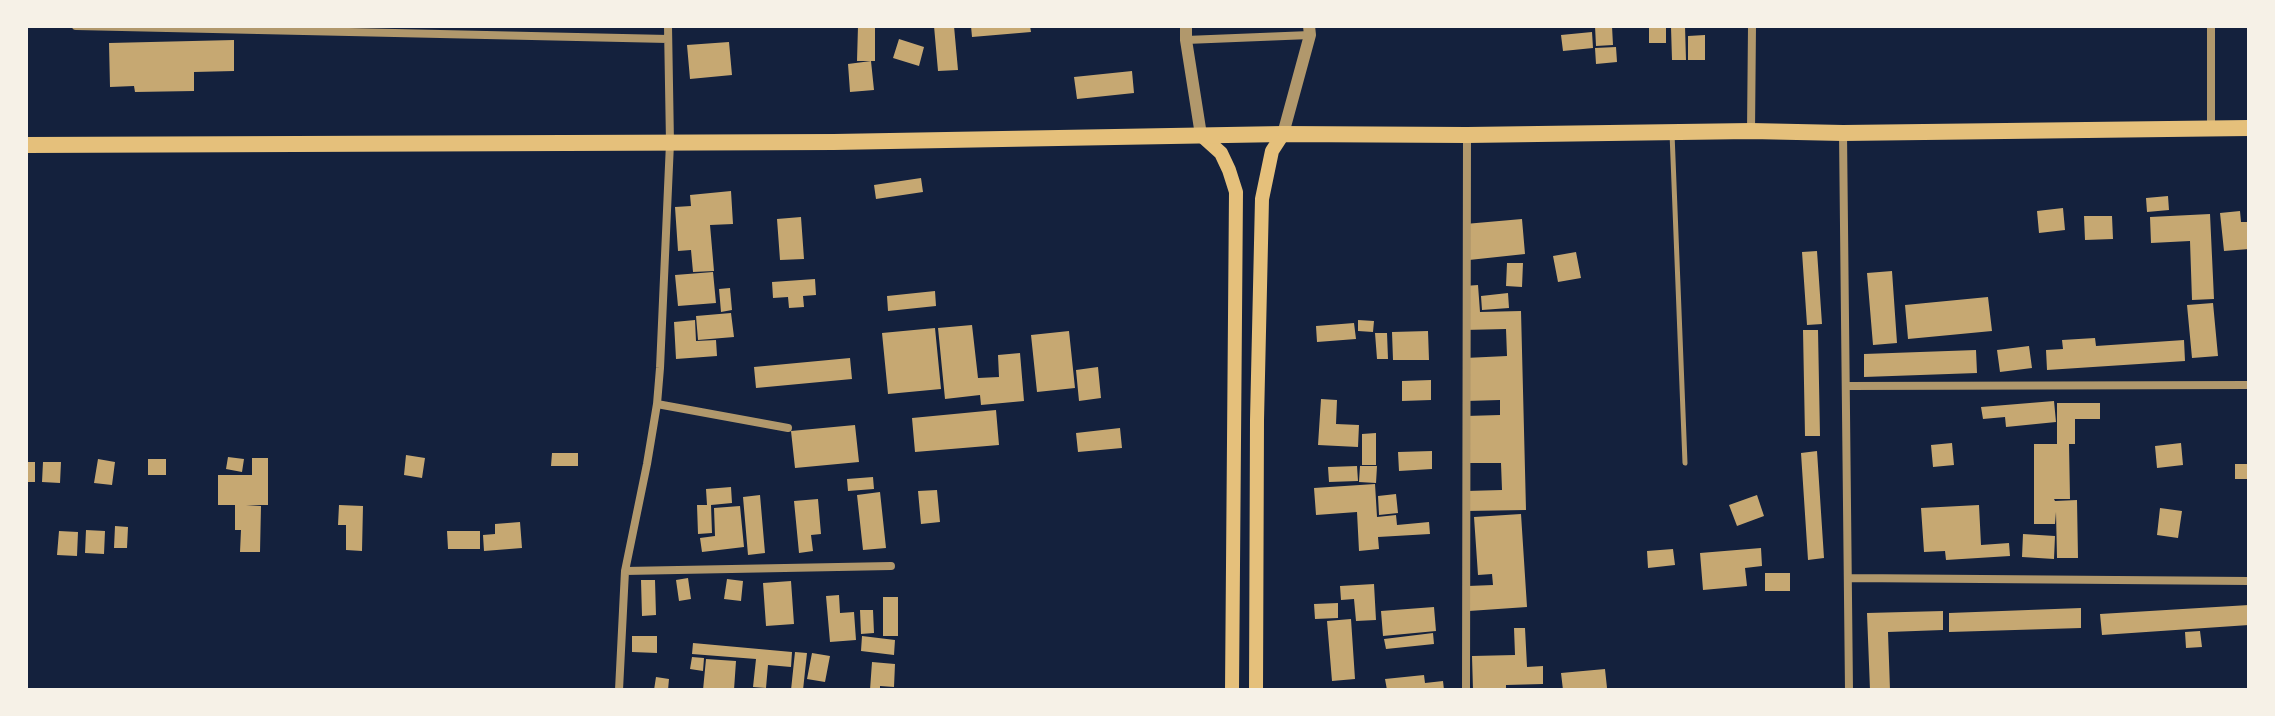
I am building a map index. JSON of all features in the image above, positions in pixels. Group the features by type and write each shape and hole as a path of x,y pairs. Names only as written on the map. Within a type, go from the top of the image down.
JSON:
{"highway":[{"path":"26,145 850,142 1283,134 1843,133 2249,128"}],"main road":[{"path":"1256,690 1256,436 1262,199 1272,151 1283,134"},
{"path":"1201,135 1221,153 1236,192 1232,690"}],"street":[{"path":"76,26 668,39"},
{"path":"619,690 625,571 657,404 670,143 668,26"},
{"path":"1186,26 1201,135"},
{"path":"1751,131 1752,26"},
{"path":"2211,26 2211,128"},
{"path":"1186,40 1310,31 1283,134"},
{"path":"1843,133 1848,690"},
{"path":"1466,690 1467,135"},
{"path":"1847,386 2249,385"},
{"path":"657,404 788,428"},
{"path":"625,571 891,566"},
{"path":"1849,578 2249,581"}],"lane":[{"path":"1672,132 1685,463"}],"building":[{"path":"858,26 875,26 875,61 857,61"},
{"path":"934,26 954,26 958,70 938,71"},
{"path":"971,26 1030,26 1031,32 972,37"},
{"path":"1595,26 1612,26 1613,45 1596,46"},
{"path":"1685,26 1686,60 1672,60 1671,27"},
{"path":"1649,28 1666,28 1666,43 1649,43"},
{"path":"1592,32 1593,48 1563,51 1561,35"},
{"path":"1705,35 1705,60 1688,60 1688,36"},
{"path":"899,39 924,47 919,66 893,58"},
{"path":"234,40 234,71 194,72 194,91 135,92 134,86 110,87 109,43"},
{"path":"729,42 732,75 690,79 687,45"},
{"path":"1616,47 1617,62 1596,64 1595,48"},
{"path":"871,61 874,90 850,92 848,64"},
{"path":"1132,71 1134,93 1077,99 1074,77"},
{"path":"921,178 923,192 876,199 874,185"},
{"path":"731,191 733,224 710,225 714,271 693,272 691,250 678,251 675,207 691,206 690,195"},
{"path":"2168,196 2169,210 2147,212 2146,198"},
{"path":"2063,208 2065,230 2039,233 2037,211"},
{"path":"2240,211 2241,222 2249,222 2249,249 2224,251 2220,213"},
{"path":"2210,214 2214,299 2192,300 2190,241 2151,243 2150,217"},
{"path":"2084,216 2112,216 2113,239 2085,240"},
{"path":"801,217 804,259 780,260 777,219"},
{"path":"1522,219 1525,254 1469,260 1465,224"},
{"path":"1817,251 1822,324 1807,325 1802,252"},
{"path":"1576,252 1581,278 1558,282 1553,256"},
{"path":"1507,263 1523,263 1522,287 1506,286"},
{"path":"1892,271 1897,343 1873,345 1867,273"},
{"path":"713,272 716,303 678,306 675,275"},
{"path":"815,279 816,295 803,296 804,307 789,308 788,297 773,298 772,282"},
{"path":"1478,285 1480,312 1521,311 1526,510 1466,511 1466,491 1502,490 1501,463 1468,463 1466,416 1500,415 1500,400 1466,401 1465,358 1507,356 1506,329 1464,330 1464,286"},
{"path":"730,288 732,310 721,312 719,289"},
{"path":"935,291 936,306 888,311 887,296"},
{"path":"1508,293 1509,308 1482,310 1481,296"},
{"path":"1988,297 1992,331 1908,339 1905,305"},
{"path":"2213,303 2218,356 2192,358 2187,305"},
{"path":"731,313 734,337 698,340 696,316"},
{"path":"695,320 696,341 716,340 717,356 676,359 674,322"},
{"path":"1358,320 1374,321 1373,332 1358,331"},
{"path":"1354,323 1356,339 1317,342 1316,326"},
{"path":"972,325 978,378 999,377 998,355 1020,353 1024,401 981,405 980,395 945,399 938,328"},
{"path":"935,328 941,389 888,394 882,333"},
{"path":"1803,330 1818,330 1820,436 1805,436"},
{"path":"1069,331 1075,388 1037,392 1031,335"},
{"path":"1428,331 1429,360 1393,360 1392,332"},
{"path":"1375,333 1387,333 1388,359 1377,359"},
{"path":"2095,338 2096,346 2184,340 2185,361 2047,370 2046,350 2063,349 2062,340"},
{"path":"2029,346 2032,368 2000,372 1997,350"},
{"path":"1976,350 1977,373 1864,377 1864,354"},
{"path":"850,358 852,379 756,388 754,367"},
{"path":"1098,367 1101,398 1079,401 1076,370"},
{"path":"1431,380 1431,400 1402,401 1402,381"},
{"path":"1321,399 1337,400 1336,424 1359,425 1358,447 1318,445"},
{"path":"2054,401 2056,422 2006,427 2005,417 1983,419 1981,407"},
{"path":"2057,403 2100,403 2100,419 2075,419 2075,444 2069,444 2070,499 2054,499 2077,500 2078,558 2057,558 2056,512 2055,524 2034,524 2034,444 2057,444"},
{"path":"996,410 999,445 915,452 912,418"},
{"path":"855,425 859,462 795,468 791,431"},
{"path":"1120,428 1122,448 1078,452 1076,433"},
{"path":"1376,433 1376,465 1362,465 1362,434"},
{"path":"1952,443 1954,465 1933,467 1931,445"},
{"path":"2181,443 2183,465 2157,468 2155,446"},
{"path":"1432,451 1432,469 1399,471 1398,452"},
{"path":"1817,451 1824,558 1808,560 1801,453"},
{"path":"552,453 578,453 578,466 551,466"},
{"path":"406,455 425,458 422,478 404,475"},
{"path":"228,457 244,459 242,472 226,469"},
{"path":"252,458 268,458 268,505 246,505 261,506 260,552 240,552 241,530 235,530 235,505 218,505 218,475 252,475"},
{"path":"98,459 115,462 112,485 94,483"},
{"path":"148,459 166,459 166,475 148,475"},
{"path":"26,462 35,462 35,482 26,482"},
{"path":"43,462 61,462 60,483 42,482"},
{"path":"2235,464 2249,464 2249,479 2235,479"},
{"path":"1357,466 1358,481 1329,482 1328,467"},
{"path":"1360,466 1377,466 1376,483 1359,482"},
{"path":"873,477 874,489 848,491 847,479"},
{"path":"1375,484 1377,517 1396,515 1397,525 1429,522 1430,534 1378,537 1379,549 1359,551 1357,512 1316,515 1314,488"},
{"path":"731,487 732,503 711,505 712,533 698,534 697,505 707,505 706,489"},
{"path":"937,490 940,522 921,524 918,491"},
{"path":"880,492 886,548 863,550 857,495"},
{"path":"1396,494 1398,513 1379,515 1378,496"},
{"path":"760,495 765,553 748,555 743,497"},
{"path":"1757,495 1764,516 1737,526 1729,505"},
{"path":"818,499 821,534 811,535 813,551 799,553 794,501"},
{"path":"339,505 363,506 362,551 346,550 346,525 338,525"},
{"path":"1979,505 1981,545 2009,543 2010,556 1946,560 1945,551 1924,552 1921,508"},
{"path":"740,506 744,547 702,552 700,538 715,536 714,508"},
{"path":"2160,508 2182,511 2178,538 2157,535"},
{"path":"1521,514 1527,607 1469,611 1468,586 1493,585 1492,574 1478,575 1474,517"},
{"path":"520,522 522,548 484,551 483,535 495,534 495,524"},
{"path":"115,526 128,527 127,548 114,548"},
{"path":"86,530 105,531 104,554 85,553"},
{"path":"59,531 78,532 77,556 57,555"},
{"path":"447,531 480,531 480,549 448,549"},
{"path":"2023,534 2055,536 2054,559 2022,557"},
{"path":"1761,548 1762,566 1745,568 1747,586 1703,590 1700,553"},
{"path":"1673,549 1675,565 1648,568 1647,551"},
{"path":"1765,573 1790,573 1790,591 1765,591"},
{"path":"688,578 691,599 679,601 676,580"},
{"path":"727,579 743,581 741,601 724,599"},
{"path":"641,580 655,580 656,615 642,616"},
{"path":"791,581 794,624 766,626 763,583"},
{"path":"1374,584 1376,620 1356,621 1354,599 1341,600 1340,586"},
{"path":"839,595 840,613 854,612 856,640 830,642 826,596"},
{"path":"883,597 898,597 898,636 883,636"},
{"path":"1338,603 1338,618 1315,619 1314,604"},
{"path":"2249,605 2249,625 2102,635 2100,614"},
{"path":"1434,607 1436,631 1383,636 1381,611"},
{"path":"2081,608 2081,628 1949,632 1949,613"},
{"path":"860,610 873,610 874,633 861,634"},
{"path":"1943,611 1943,630 1888,632 1890,690 1870,690 1867,613"},
{"path":"1351,619 1355,679 1332,681 1327,621"},
{"path":"1514,628 1525,628 1527,667 1543,666 1543,684 1506,685 1506,690 1473,690 1472,656 1515,655"},
{"path":"2200,631 2202,647 2186,648 2185,632"},
{"path":"1433,633 1434,644 1386,649 1384,639"},
{"path":"632,636 657,636 657,653 632,652"},
{"path":"862,636 895,640 894,655 861,651"},
{"path":"693,643 792,652 791,667 768,665 766,688 753,687 756,659 692,654"},
{"path":"795,652 807,653 803,690 791,690"},
{"path":"812,653 830,656 825,682 807,679"},
{"path":"692,657 704,658 703,671 690,669"},
{"path":"706,659 736,661 734,690 703,690"},
{"path":"872,662 895,664 894,687 880,686 880,690 870,690"},
{"path":"1605,669 1607,688 1563,690 1561,673"},
{"path":"1424,675 1425,683 1443,681 1444,690 1387,690 1385,679"},
{"path":"656,677 669,679 668,690 654,690"}]}
